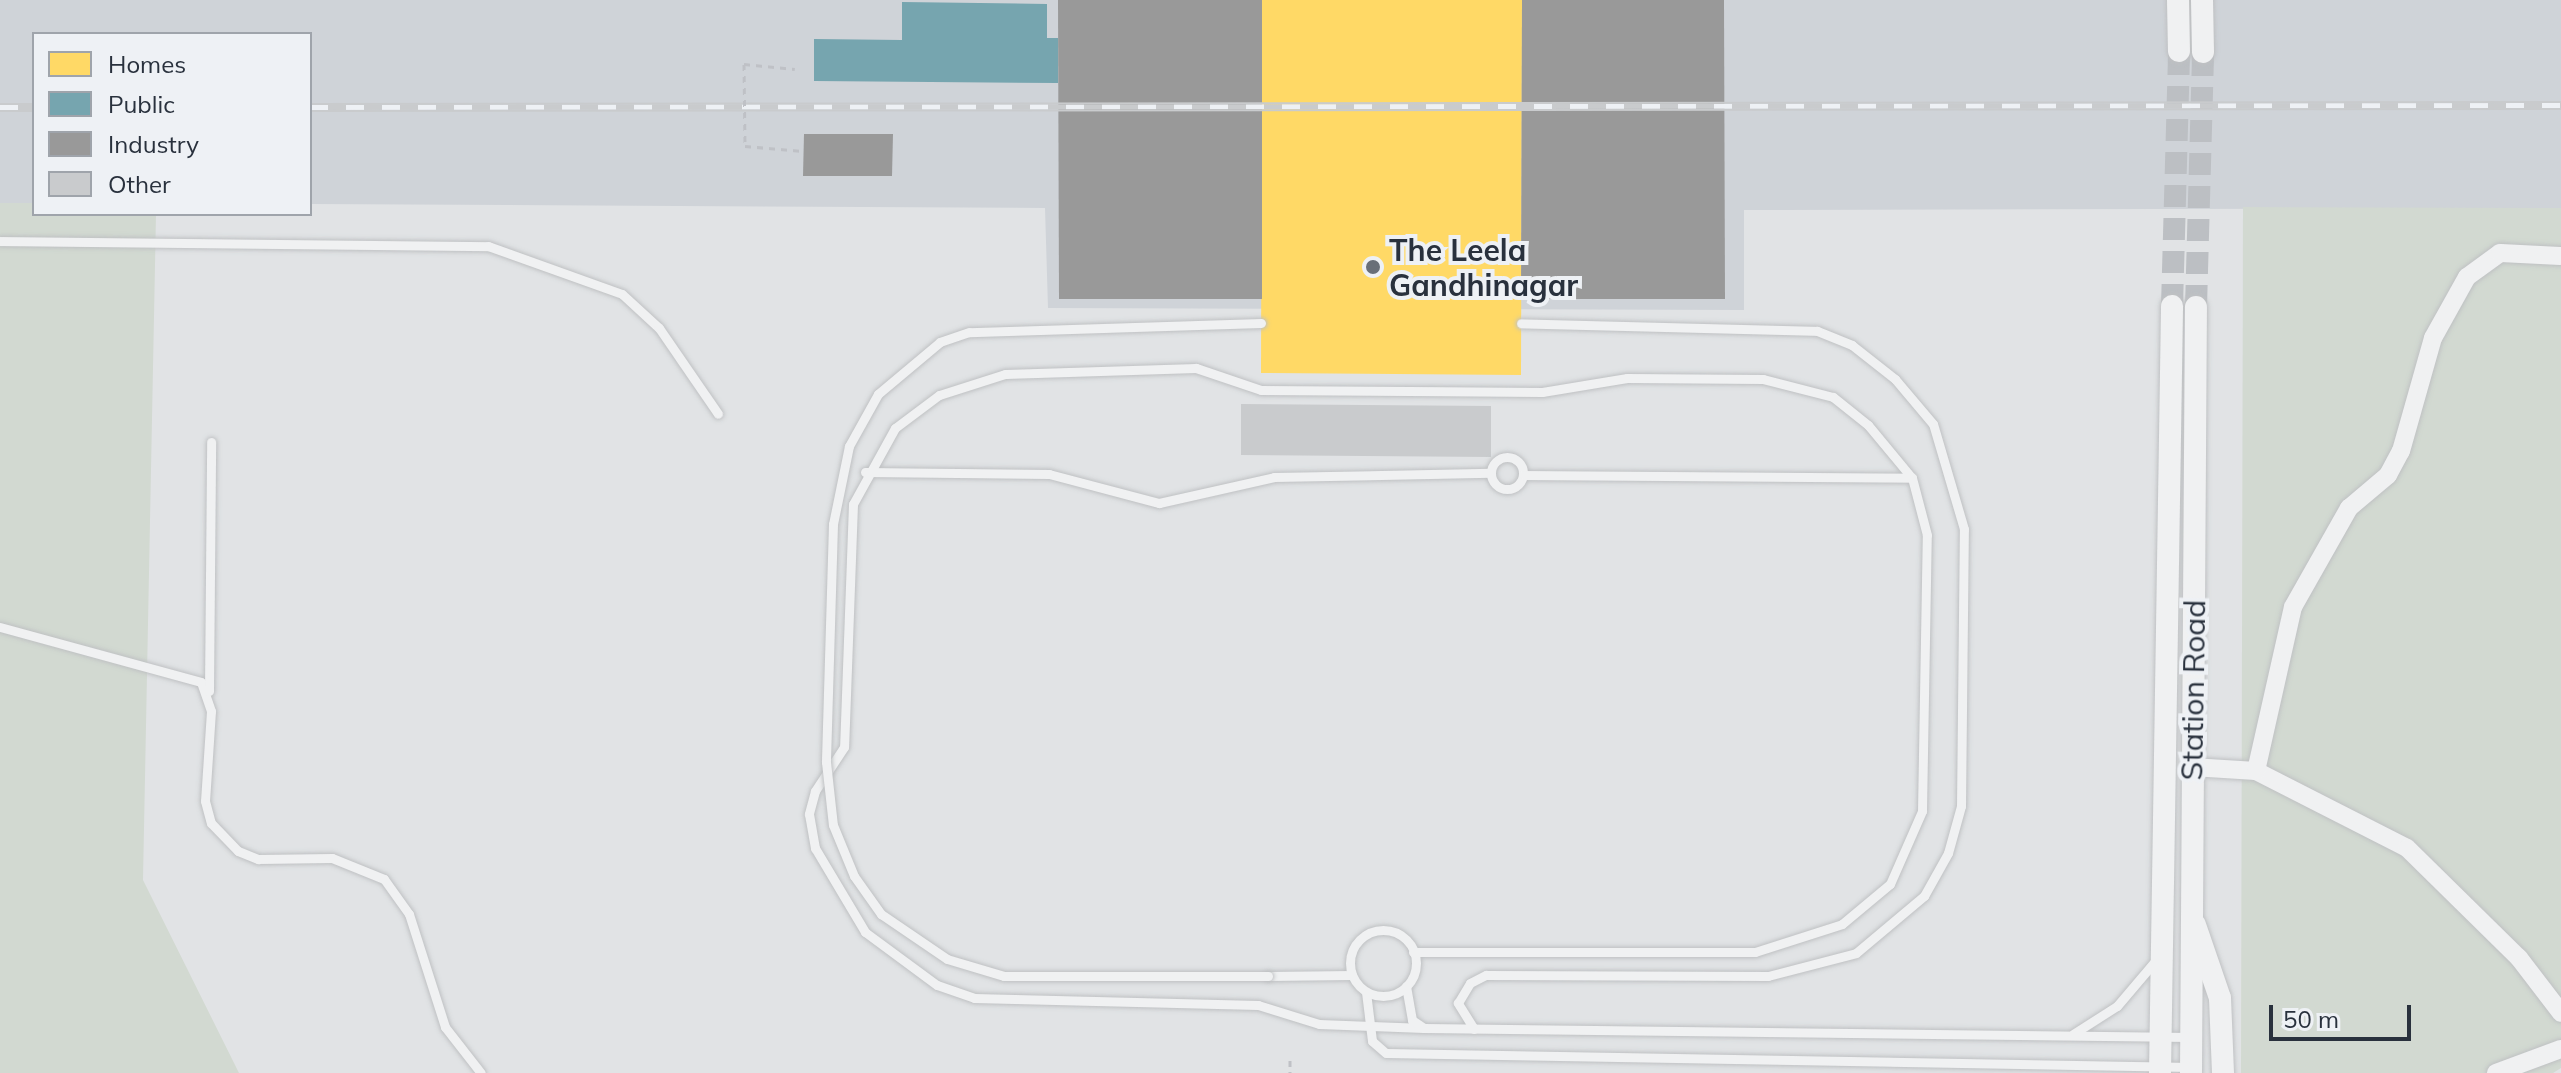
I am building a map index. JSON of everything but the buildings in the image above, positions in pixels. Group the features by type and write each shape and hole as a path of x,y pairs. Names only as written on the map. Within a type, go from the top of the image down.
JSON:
{"street":[{"path":"2178,0 2179,51"},
{"path":"2202,0 2203,52"},
{"path":"2256,771 2293,607 2349,508 2388,475 2401,451 2433,338 2467,277 2500,253 2561,256"},
{"path":"2160,1070 2172,306"},
{"name":"Station Road","path":"2191,1070 2196,307"},
{"path":"2192,767 2256,771 2407,848 2519,958 2561,1013"},
{"path":"2191,913 2220,998 2223,1073"},
{"path":"2496,1073 2561,1049"}],"lane":[{"path":"0,241 488,246 622,294 659,328 718,414"},
{"path":"1261,323 969,332 940,342 878,394 849,446 833,524 826,762 833,825 854,876 881,914 947,959 1004,976 1352,975"},
{"path":"1474,1029 1461,1015 1460,995 1478,978 1495,975 1768,976 1835,962 1913,911 1948,853 1961,806 1964,529 1942,445 1895,379 1852,345 1817,331 1521,323"},
{"path":"2190,1037 1369,1027 1319,1024 1258,1005 974,998 914,971 865,932 815,848 809,814 815,791 844,747 846,550 865,472 895,428 969,383 1024,371 1196,368 1261,390 1542,392 1627,378 1793,382 1845,406 1912,478 1927,535 1922,811 1905,861 1868,906 1814,938 1755,952 1413,952 1394,933 1373,932 1351,954 1352,975 1366,992 1369,1027 1386,1053 2191,1070"},
{"path":"211,442 205,801 211,823 238,851 258,859 332,858 384,879 409,914 445,1027 481,1073"},
{"path":"865,472 1049,474 1159,503 1274,477 1491,473 1508,457 1524,475"},
{"path":"1491,473 1504,489 1524,475 1912,478"},
{"path":"0,627 190,673 209,692"},
{"path":"2070,1036 2117,1006 2162,950"},
{"path":"1413,952 1406,986 1412,1020 1424,1028"},
{"path":"1366,992 1387,996 1406,986"}],"path":[{"path":"795,69 744,64 745,146 803,151"},
{"path":"1290,1060 1290,1073"}],"shaded area":[{"path":"0,0 2561,0 2561,208 1744,210 1744,310 1048,308 1045,208 312,204 312,32 32,32 32,203 0,203"},
{"path":"0,203 32,203 32,216 156,216 143,880 239,1073 0,1073"},
{"path":"2243,207 2561,208 2561,1068 2553,1073 2241,1073"}],"tunnel":[{"path":"2172,306 2179,51"},
{"path":"2196,307 2203,52"}],"railway":[{"path":"312,107 2561,105"},
{"path":"0,107 32,107"}],"place":[{"name":"The Leela Gandhinagar","path":"1373,267"}]}
